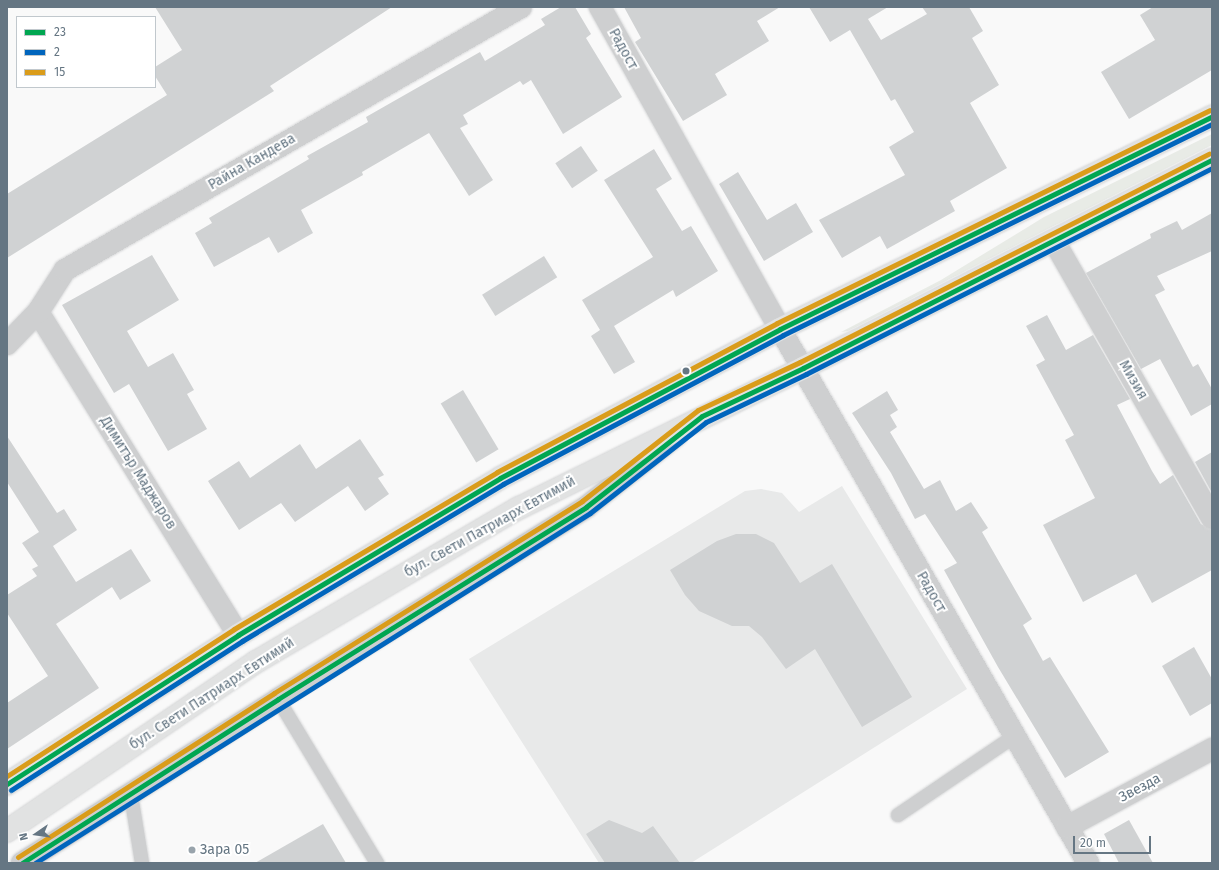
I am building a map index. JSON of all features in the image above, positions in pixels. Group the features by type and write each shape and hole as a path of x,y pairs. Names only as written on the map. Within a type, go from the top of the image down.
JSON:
{"main road":[{"path":"7,784 238,635 500,478 780,329 1212,116"},
{"name":"бул. Свети Патриарх Евтимий","path":"7,831 256,662 519,508 702,416 803,368 1212,160"}],"street":[{"name":"Райна Кандева","path":"7,344 38,312 65,270 521,7"},
{"name":"Радост","path":"600,7 780,329 1013,737 1088,863"},
{"name":"Мизия","path":"1054,241 1212,518"},
{"name":"Димитър Маджаров","path":"38,312 238,635"},
{"path":"22,863 131,795 278,699 586,507 702,416"},
{"name":"Звезда","path":"1067,827 1212,749"}],"lane":[{"path":"278,699 377,863"},
{"path":"898,815 1013,737"},
{"path":"131,795 142,863"}],"shaded area":[{"path":"1212,134 1212,145 848,331 841,332 941,280 1044,217"},
{"path":"842,486 967,689 691,863 599,863 469,659 745,491 761,489 782,493 799,512"}],"building":[{"path":"155,7 392,7 270,86 274,91 7,258 7,194 167,95 156,78 156,66 182,50"},
{"path":"561,7 575,7 591,34 586,38 622,97 563,134 531,80 523,85 520,81 463,115 468,124 460,128 493,180 469,196 429,133 362,172 363,175 301,210 313,233 278,253 269,237 214,267 195,233 212,223 209,218 309,159 307,156 368,122 366,117 480,52 485,61 545,25 541,19"},
{"path":"624,7 780,7 757,21 769,41 715,74 727,95 683,121 635,42 641,38"},
{"path":"809,7 888,7 868,19 881,40 927,14 922,7 969,7 983,31 972,38 999,85 970,103 1007,168 950,201 955,211 887,249 880,236 842,258 819,220 905,175 889,147 914,132 895,99 891,101 850,30 830,42"},
{"path":"1153,7 1212,7 1212,70 1129,119 1101,72 1155,40 1140,15"},
{"path":"581,146 598,171 572,188 555,163"},
{"path":"654,149 672,179 656,189 682,231 691,226 718,271 676,297 673,290 614,326 635,362 614,374 591,336 600,330 582,300 653,257 604,180"},
{"path":"738,172 767,220 796,203 813,232 764,261 719,184"},
{"path":"1212,213 1212,251 1157,276 1165,290 1155,295 1193,367 1198,364 1212,389 1212,404 1191,416 1160,359 1141,369 1086,273 1151,238 1150,234 1177,221 1182,230"},
{"path":"152,255 179,300 127,331 148,367 173,353 194,390 187,394 207,429 168,451 129,384 114,393 62,305"},
{"path":"544,256 557,277 495,316 482,295"},
{"path":"1047,315 1066,350 1093,335 1130,399 1117,405 1152,471 1160,484 1173,475 1201,524 1212,530 1212,570 1152,603 1136,574 1083,602 1043,525 1095,498 1065,440 1074,435 1036,365 1045,360 1026,326"},
{"path":"463,390 499,449 476,463 441,403"},
{"path":"887,391 898,410 890,415 897,427 890,432 924,489 940,480 956,511 971,502 988,528 982,532 1032,619 1023,625 1043,661 1050,657 1109,752 1065,778 998,667 944,570 957,563 925,514 915,519 891,473 852,413"},
{"path":"7,436 57,513 64,509 77,530 53,546 76,582 131,549 151,581 120,600 112,587 56,624 99,688 7,749 7,703 48,676 7,613 7,595 37,576 32,569 38,566 22,543 39,532 7,482"},
{"path":"360,439 384,475 378,478 389,494 365,511 348,486 295,522 281,503 239,530 208,481 239,461 250,478 300,444 316,469"},
{"path":"1212,452 1212,493 1195,462"},
{"path":"736,534 756,534 774,543 800,583 832,564 912,697 862,727 815,649 786,669 762,637 749,626 732,626 699,611 685,595 670,570 717,541"},
{"path":"1194,647 1212,679 1212,703 1190,716 1162,666"},
{"path":"609,820 642,833 653,826 680,863 605,863 586,834"},
{"path":"1129,820 1153,863 1119,863 1104,834"},
{"path":"323,824 346,863 255,863"}],"transit line":[{"name":"15","path":"7,776 234,629 497,472 777,323 1209,110"},
{"name":"23","path":"7,784 238,635 500,478 780,329 1212,116"},
{"name":"2","path":"11,790 242,641 503,484 783,335 1212,124"},
{"name":"15","path":"18,857 274,693 582,501 698,410 800,362 1209,154"},
{"name":"23","path":"22,863 278,699 586,507 702,416 803,368 1212,160"},
{"name":"2","path":"35,863 590,513 706,422 806,374 1212,168"}],"place":[{"name":"Зара 05","path":"192,850"}]}
